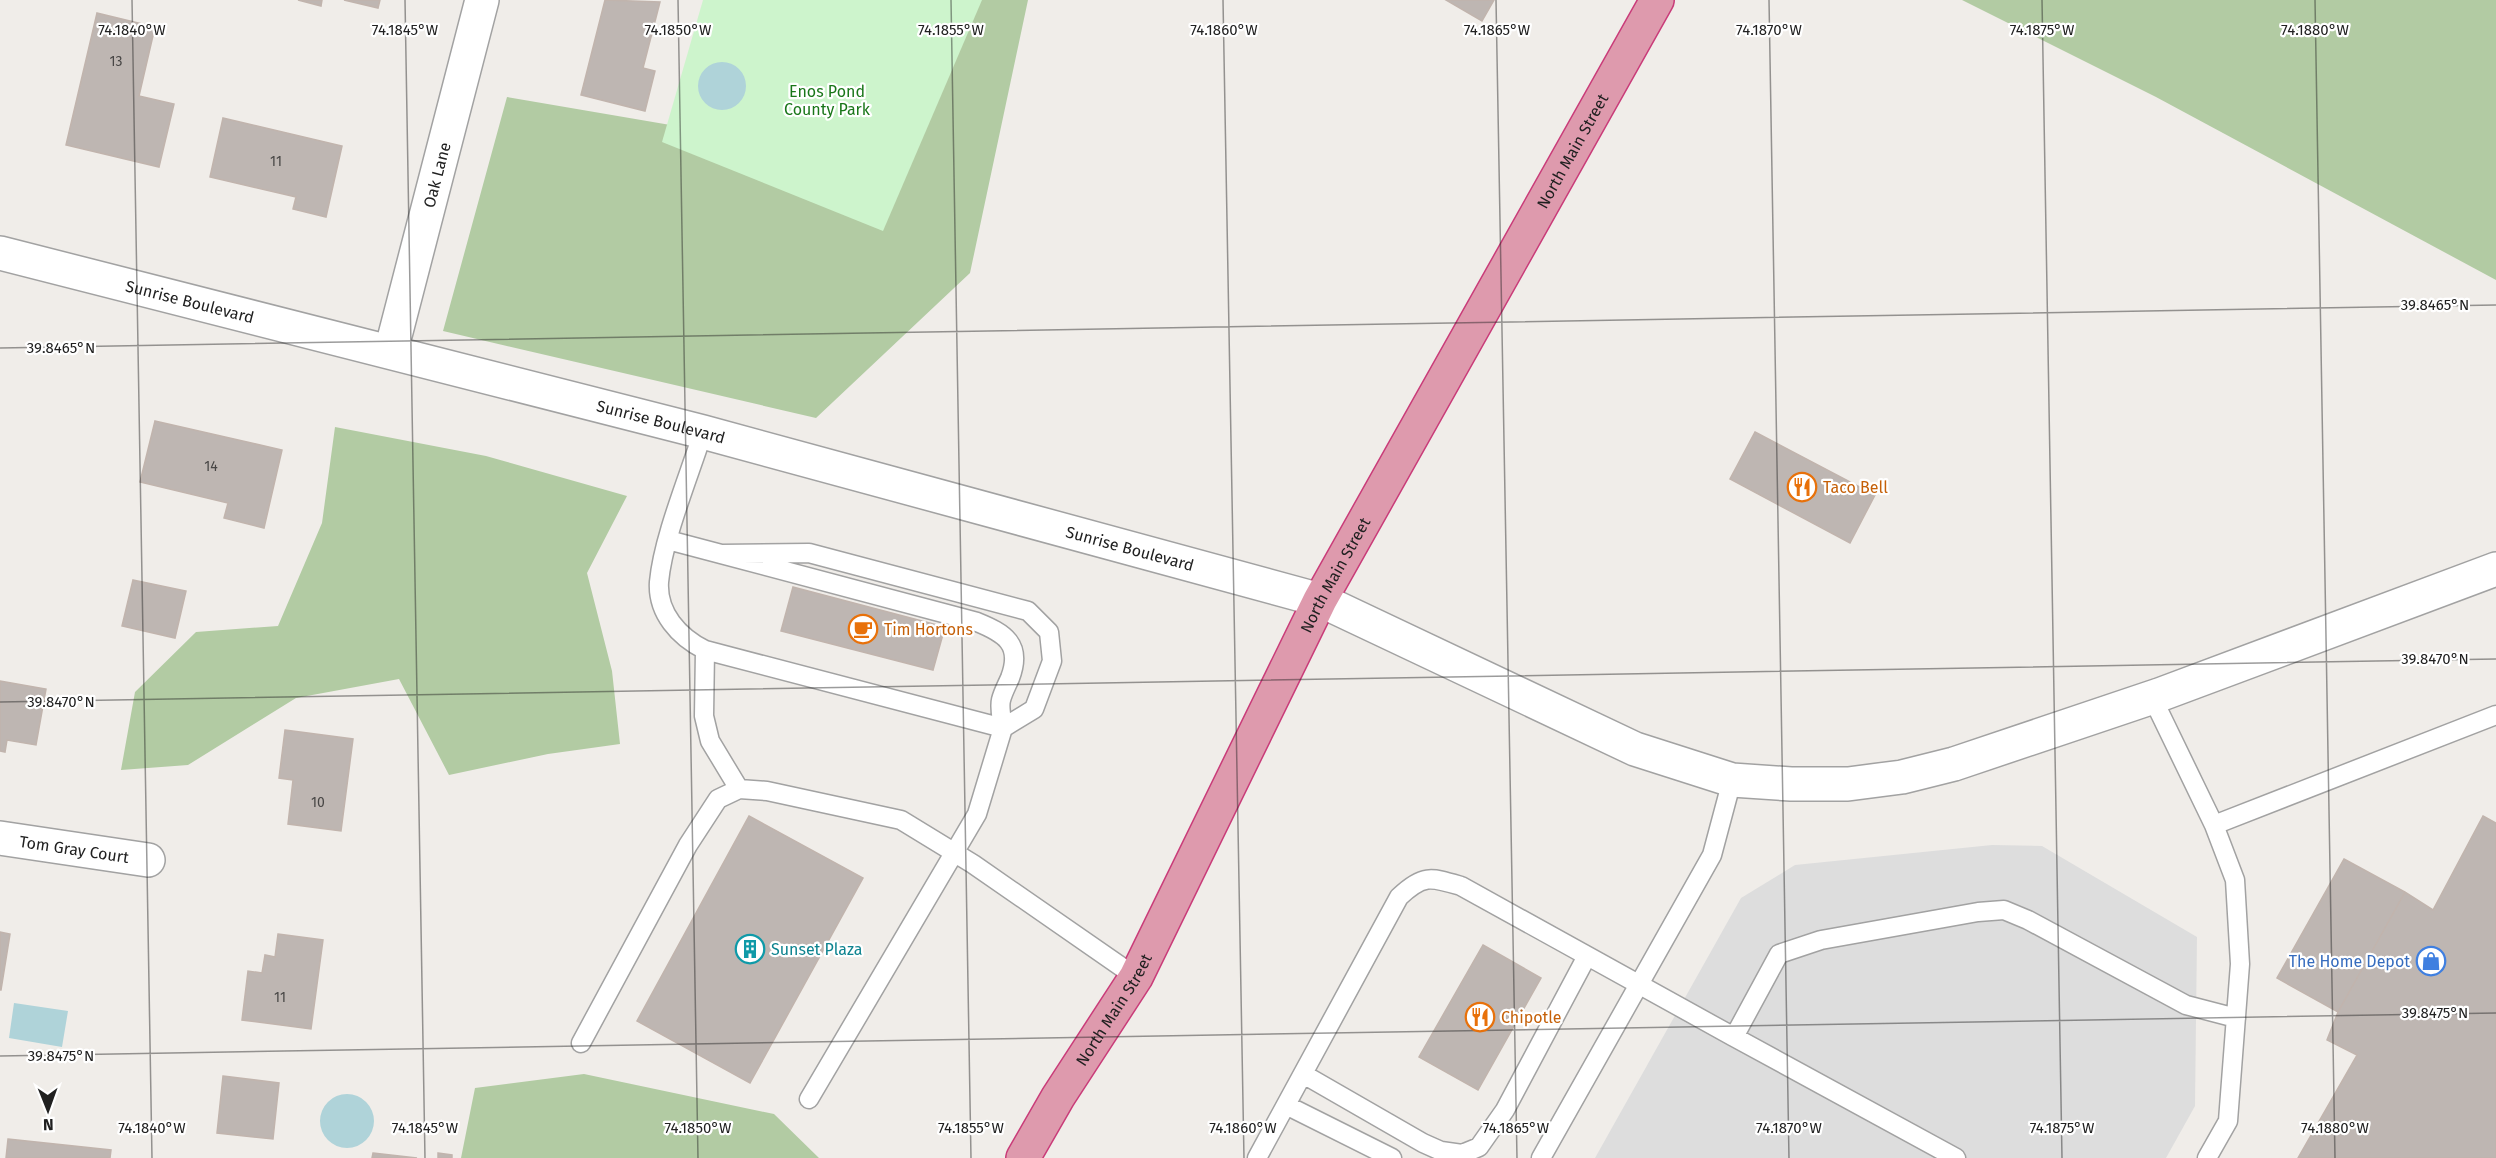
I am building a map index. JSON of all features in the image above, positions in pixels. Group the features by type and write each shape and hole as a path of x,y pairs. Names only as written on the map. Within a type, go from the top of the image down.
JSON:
{"highway":[{"name":"North Main Street","path":"1033,1150 1058,1097 1136,977 1320,600 1657,0"}],"street":[{"name":"Oak Lane","path":"391,351 482,0"},
{"name":"Sunrise Boulevard","path":"0,253 703,432 1320,600 1635,749 1731,780 1791,784 1848,784 1902,777 1954,764 2152,697 2496,569"},
{"name":"Tom Gray Court","path":"0,838 148,860"}],"lane":[{"path":"703,432 668,540 659,583 661,600 672,625 691,643 705,650 1003,728 1034,709 1052,660 1049,632 1028,611 809,553 721,554"},
{"path":"668,540 977,622 1008,638 1013,649 1014,660 1011,675 1000,702 1003,728 977,814 809,1099"},
{"path":"705,650 704,716 710,741 740,789"},
{"path":"2152,697 2214,825 2235,880 2240,964 2228,1121 2207,1158"},
{"path":"2214,825 2496,715"},
{"path":"1541,1158 1712,855 1731,780"},
{"path":"581,1042 687,845 718,799 740,789 767,791 901,820 955,853 1136,977"},
{"path":"1257,1158 1399,897 1414,883 1434,878 1461,886 1956,1158"},
{"path":"1734,1037 1779,954 1821,940 1978,912 2004,910 2028,920 2186,1005 2236,1018"},
{"path":"1303,1074 1441,1151 1462,1154 1479,1147 1505,1110 1587,956"},
{"path":"1286,1105 1392,1158"}],"green space":[{"name":"Enos Pond County Park","path":"703,0 982,0 883,231 662,142"},
{"path":"805,0 1028,0 970,273 816,418 443,331 507,97 776,143"},
{"path":"1962,0 2496,0 2496,280 2156,97"},
{"path":"335,427 486,456 627,496 587,573 612,671 620,744 548,754 449,775 399,679 296,698 188,765 121,770 135,692 196,632 278,626 322,523"},
{"path":"584,1074 774,1114 819,1158 461,1158 475,1088"}],"shaded area":[{"path":"1992,845 2042,846 2197,937 2195,1106 2166,1158 1595,1158 1741,898 1795,865"}],"water":[{"path":"722,62 739,69 746,86 739,103 722,110 705,103 698,86 705,69"},
{"path":"14,1003 68,1011 62,1047 9,1038"},
{"path":"347,1094 357,1096 366,1102 372,1111 374,1121 372,1131 366,1140 357,1146 347,1148 337,1146 328,1140 322,1131 320,1121 322,1111 328,1102 337,1096"}],"building":[{"path":"298,0 322,0 321,6"},
{"path":"344,0 380,0 378,8"},
{"path":"605,0 660,2 643,68 655,71 645,111 581,95"},
{"path":"1446,0 1494,0 1482,21"},
{"path":"97,13 155,27 139,96 174,104 159,167 66,145"},
{"path":"223,118 342,146 326,217 293,209 296,197 210,177"},
{"path":"155,421 282,450 264,528 224,518 228,503 140,482"},
{"name":"Taco Bell","path":"1755,432 1875,495 1850,543 1730,479"},
{"path":"133,580 186,591 175,638 122,626"},
{"name":"Tim Hortons","path":"793,587 945,627 933,670 781,631"},
{"path":"0,681 46,689 36,745 7,740 5,752 0,751"},
{"path":"285,730 353,739 341,831 288,824 293,780 279,778"},
{"name":"Sunset Plaza","path":"749,816 863,878 750,1083 637,1021"},
{"name":"The Home Depot","path":"2483,816 2496,823 2496,1158 2298,1158 2357,1055 2327,1040 2338,1012 2405,892 2433,910"},
{"path":"2344,859 2405,892 2338,1012 2277,978"},
{"path":"0,932 10,934 1,990 0,990"},
{"path":"278,934 323,940 311,1029 242,1020 248,971 262,973 265,955 275,957"},
{"name":"Chipotle","path":"1483,945 1541,978 1478,1090 1419,1057"},
{"path":"223,1076 279,1083 273,1139 217,1133"},
{"path":"8,1139 111,1150 110,1158 6,1158"},
{"path":"373,1153 417,1158 372,1158"},
{"path":"438,1153 452,1155 452,1158 438,1158"}],"place":[{"name":"Taco Bell","path":"1802,487"},
{"name":"Tim Hortons","path":"863,629"},
{"name":"Sunset Plaza","path":"750,949"},
{"name":"The Home Depot","path":"2431,961"},
{"name":"Chipotle","path":"1480,1017"}]}
